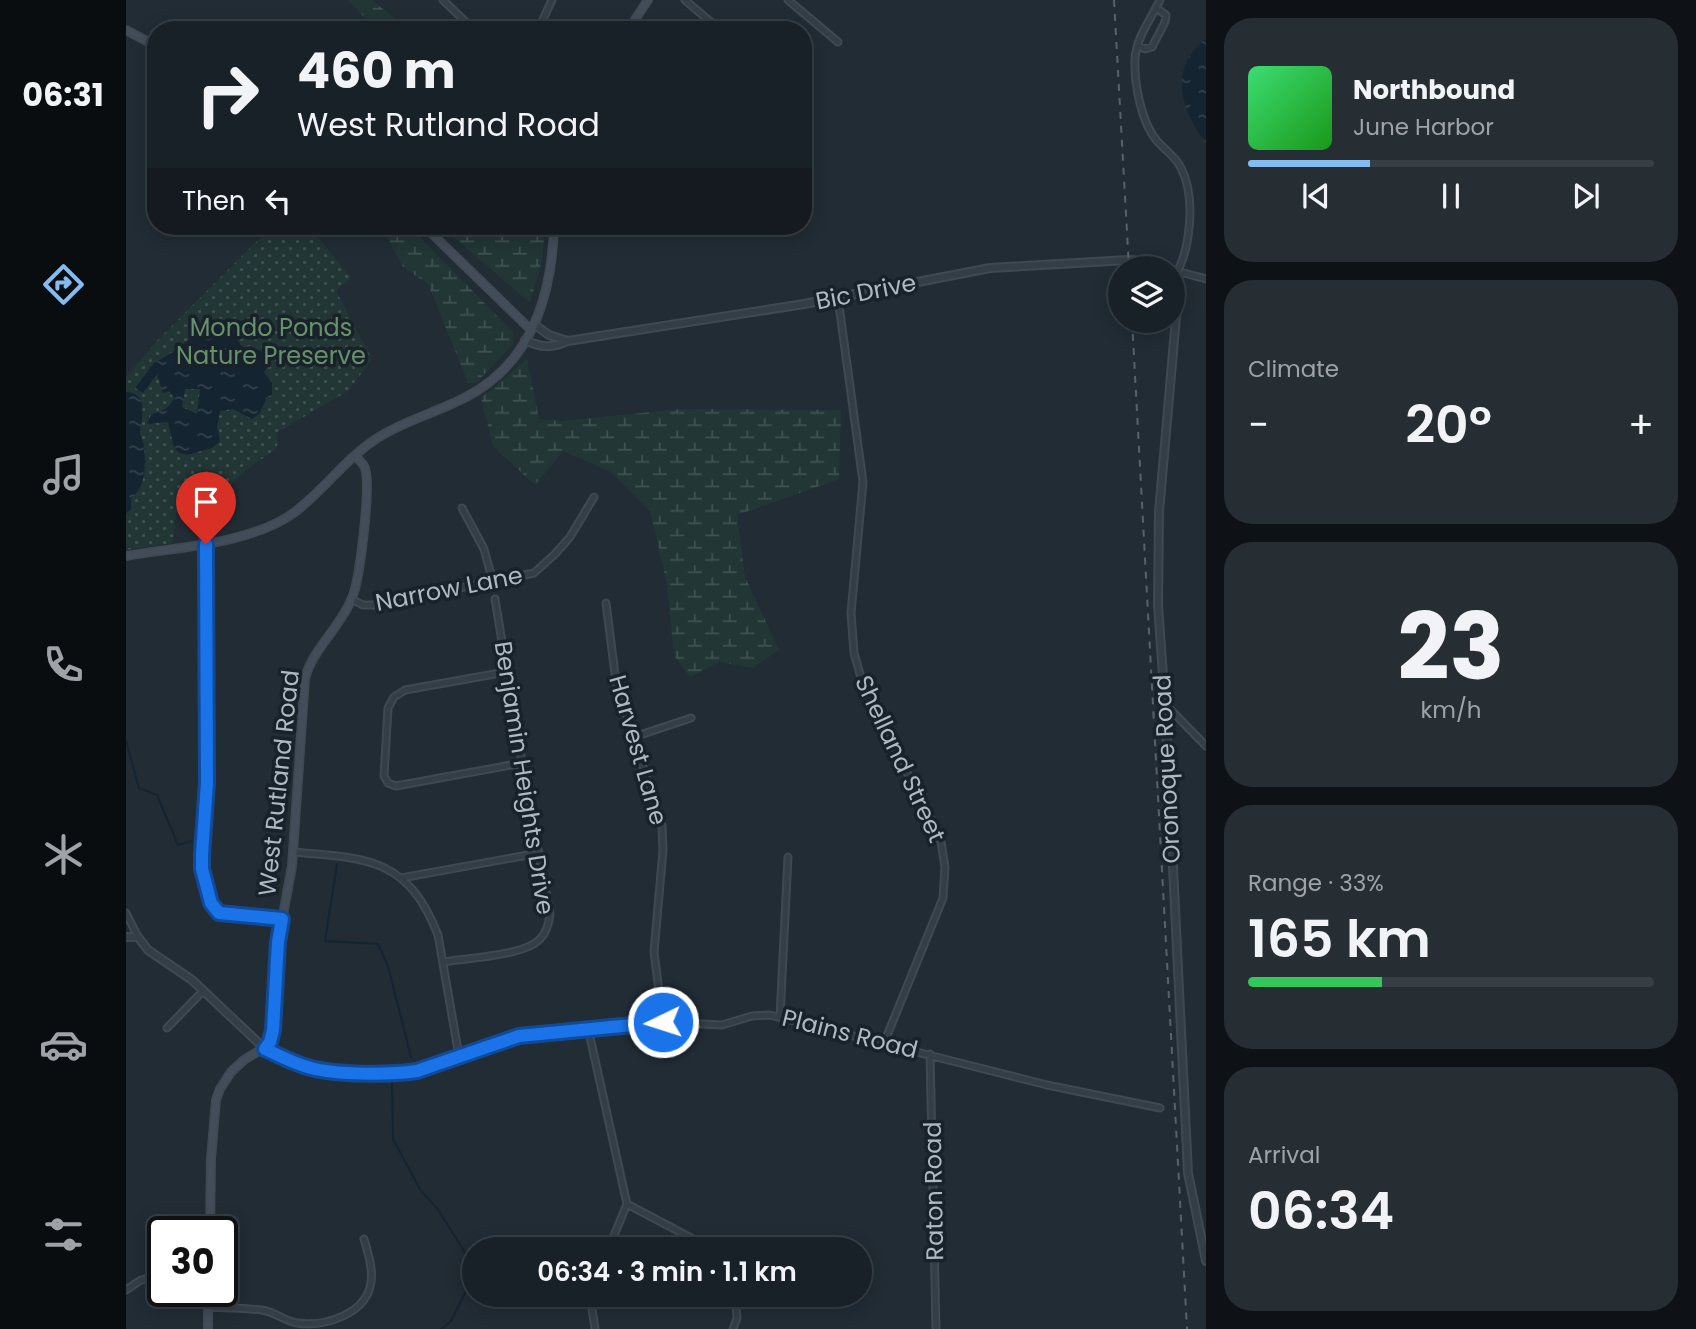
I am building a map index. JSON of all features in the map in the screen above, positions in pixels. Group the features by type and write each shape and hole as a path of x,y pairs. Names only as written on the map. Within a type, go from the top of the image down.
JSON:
{"main road":[{"path":"634,21 648,0"},
{"path":"126,30 147,41"},
{"path":"434,235 533,327"},
{"path":"126,556 206,544 250,532 288,517 305,505 370,443 394,428 461,400 486,385 503,368 533,327 549,282 553,235"},
{"name":"West Rutland Road","path":"265,1049 273,1030 278,942 293,852 305,678 314,653 351,599 357,580 367,486 364,466 355,456"},
{"path":"210,1216 216,1100 231,1072 244,1060 265,1049"},
{"path":"207,1307 208,1329"}],"street":[{"path":"443,0 465,21"},
{"path":"542,21 552,0"},
{"path":"685,0 710,21"},
{"path":"788,0 838,42"},
{"path":"1160,0 1135,58 1140,104 1146,123 1157,140 1177,161 1186,178 1188,240 1183,256"},
{"path":"1139,46 1145,49 1152,47 1165,22 1166,15 1156,8"},
{"name":"Bic Drive","path":"525,340 543,347 558,345 568,341 838,298 1003,267 1108,262"},
{"path":"1185,273 1206,278"},
{"name":"Shelland Street","path":"838,298 863,482 851,613 854,653 873,707 934,825 941,842 945,867 945,883 939,910 884,1043"},
{"path":"533,327 568,341"},
{"name":"Oronoque Road","path":"1175,333 1159,512 1158,605 1188,1173 1206,1261"},
{"name":"Narrow Lane","path":"351,599 363,605 374,605 534,573 570,537 594,496"},
{"path":"462,508 484,549 493,582"},
{"path":"206,544 207,783 202,869 211,903 219,913 282,919"},
{"name":"Benjamin Heights Drive","path":"443,962 518,950 541,939 549,924 550,914 495,599"},
{"name":"Harvest Lane","path":"606,603 616,682 662,826 663,850 654,952 663,1022"},
{"path":"506,672 405,690 394,697 388,712 384,776 388,783 396,786 522,763"},
{"path":"1165,704 1206,746"},
{"path":"634,737 691,718"},
{"path":"293,852 357,857 387,868 415,891 432,918 438,935 459,1056"},
{"path":"401,878 539,853"},
{"path":"780,1017 788,857"},
{"path":"126,913 138,937 126,937"},
{"name":"Plains Road","path":"138,937 148,950 203,991 265,1049 302,1066 340,1072 406,1073 519,1036 663,1022 722,1025 761,1015 780,1017 1047,1085 1160,1108"},
{"path":"167,1028 203,991"},
{"path":"588,1028 627,1204 613,1237"},
{"name":"Raton Road","path":"930,1054 936,1329"},
{"path":"627,1204 689,1237"},
{"path":"207,1307 260,1310 300,1323 324,1322 342,1316 359,1305 369,1290 371,1268 364,1239"},
{"path":"126,1290 147,1278"},
{"path":"592,1307 595,1329"},
{"path":"733,1329 737,1318 736,1307"}],"green space":[{"path":"348,0 371,0 399,21 368,21"},
{"name":"Mondo Ponds Nature Preserve","path":"263,235 316,235 351,278 336,291 372,359 348,391 278,432 277,448 245,471 214,500 176,513 173,543 126,550 126,377 156,342"},
{"path":"386,235 418,235 513,332 513,344 476,383 468,383 428,284 403,267"},
{"path":"451,235 544,235 542,260 530,303"},
{"path":"527,359 539,419 560,421 681,409 841,410 839,479 737,515 745,577 779,650 753,668 719,662 690,677 674,656 667,584 650,511 611,472 563,451 535,485 493,446 481,398"}],"water":[{"path":"1206,39 1206,143 1190,117 1182,89 1182,76 1186,62"},
{"path":"211,323 231,328 243,349 260,350 267,358 264,372 272,383 272,395 267,397 260,413 252,419 233,409 220,411 217,427 220,441 212,448 187,455 179,453 174,448 168,422 147,424 151,415 167,407 174,398 169,391 163,393 157,374 143,393 135,388 154,363","holes":["185,389 200,389 197,414 182,407"]},
{"path":"126,392 133,393 141,401 143,413 140,431 145,461 140,488 131,498 131,510 126,513"}],"waterway":[{"path":"126,741 139,788 157,795 178,845 191,841"},
{"path":"337,864 325,941 378,944 388,966 411,1057"},
{"path":"392,1082 393,1139 421,1191 437,1208 462,1248"},
{"path":"441,1329 451,1321 462,1299"}],"railway":[{"path":"1114,0 1128,256"},
{"path":"1133,333 1187,1329"}],"route":[{"path":"206,544 207,783 202,869 211,903 219,913 282,919 278,942 273,1030 265,1049 289,1061 323,1071 406,1073 519,1036 663,1022"}]}
